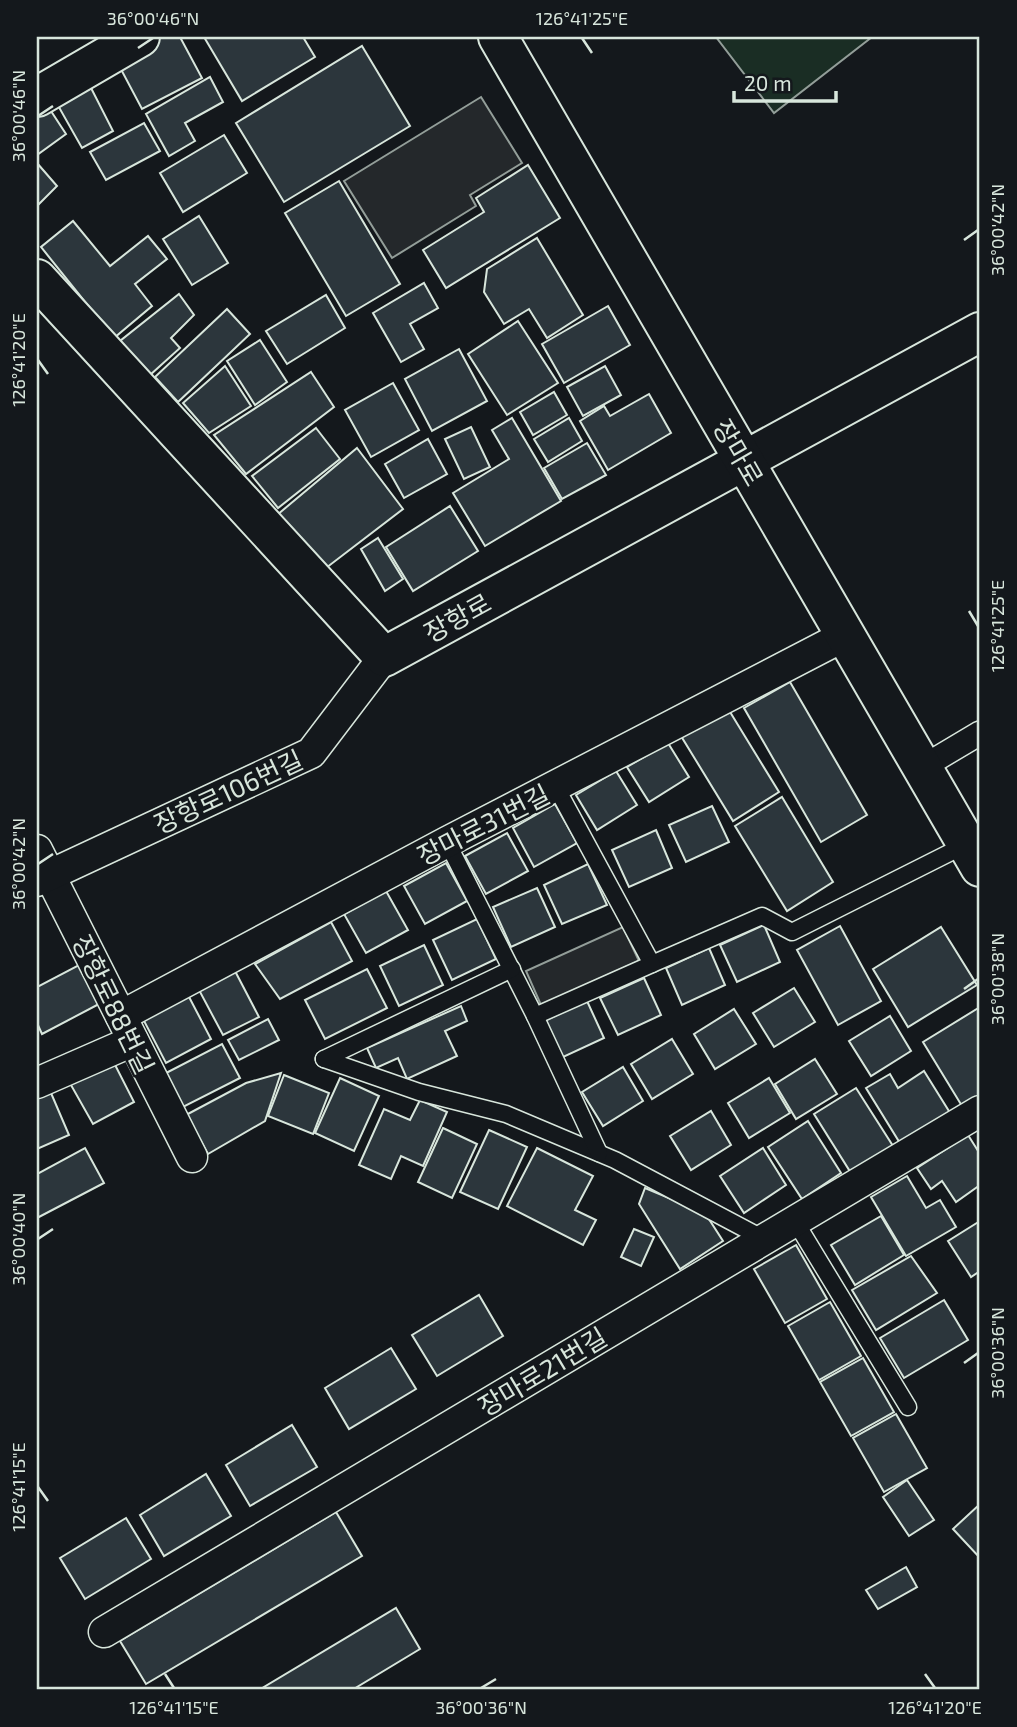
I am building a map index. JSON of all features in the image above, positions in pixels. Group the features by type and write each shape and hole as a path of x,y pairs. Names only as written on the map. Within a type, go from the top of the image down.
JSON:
{"street":[{"path":"37,97 140,37"},
{"name":"장마로","path":"498,37 974,856"},
{"path":"37,279 384,657"},
{"name":"장항로","path":"384,657 980,332"},
{"name":"장마로31번길","path":"37,1083 447,842 846,635"},
{"name":"장항로106번길","path":"41,868 311,753 384,657"},
{"path":"923,767 980,733"},
{"name":"장항로88번길","path":"41,868 192,1157"},
{"name":"장마로21번길","path":"104,1632 980,1111"}],"lane":[{"path":"556,787 652,964"},
{"path":"447,842 535,1016 599,1153"},
{"path":"535,1016 762,916 792,932 974,856"},
{"path":"512,969 324,1059 419,1091 506,1114 599,1153 764,1239"},
{"path":"795,1221 908,1407"}],"green space":[{"path":"716,37 872,37 774,113"}],"shaded area":[{"path":"481,97 522,163 470,195 476,206 392,258 344,181"},
{"path":"623,927 639,961 541,1005 526,971"}],"building":[{"path":"156,37 180,37 202,78 142,109 115,58"},
{"path":"204,37 303,37 315,57 242,101"},
{"path":"362,46 410,126 284,202 236,123"},
{"path":"210,77 223,102 185,123 195,141 169,156 146,114"},
{"path":"89,84 113,131 82,148 56,102"},
{"path":"47,105 66,134 37,155 37,111"},
{"path":"144,123 160,151 106,180 90,152"},
{"path":"224,135 247,173 183,212 160,173"},
{"path":"37,163 57,186 37,206"},
{"path":"528,165 560,218 446,288 423,250 484,212 476,198"},
{"path":"339,181 400,284 346,316 285,213"},
{"path":"199,216 228,263 192,285 163,239"},
{"path":"73,221 110,266 148,236 167,259 135,284 152,306 114,338 41,247"},
{"path":"537,238 583,315 547,338 529,309 504,324 484,292 487,269"},
{"path":"424,283 438,308 410,324 424,349 401,362 373,313"},
{"path":"179,294 194,315 171,338 180,348 150,375 120,341"},
{"path":"326,295 345,328 287,364 266,331"},
{"path":"608,306 630,345 564,383 542,344"},
{"path":"227,309 250,334 178,402 155,377"},
{"path":"518,321 558,383 507,415 468,354"},
{"path":"260,340 287,382 255,405 227,361"},
{"path":"459,349 487,401 432,431 405,379"},
{"path":"225,366 251,406 209,433 183,403"},
{"path":"605,366 621,395 583,416 567,387"},
{"path":"311,372 334,407 246,474 214,435"},
{"path":"393,383 419,430 371,457 345,410"},
{"path":"554,392 567,415 533,435 520,412"},
{"path":"649,394 671,433 608,470 580,421 604,406 610,416"},
{"path":"512,418 561,501 485,546 453,493 509,459 492,430"},
{"path":"569,418 582,441 548,462 534,439"},
{"path":"471,427 490,467 464,479 445,439"},
{"path":"316,428 340,459 278,508 252,476"},
{"path":"428,439 447,474 404,498 385,464"},
{"path":"587,443 606,475 562,499 544,468"},
{"path":"357,448 403,509 326,568 277,515"},
{"path":"450,506 478,551 413,591 386,547"},
{"path":"378,538 403,579 385,591 361,549"},
{"path":"790,682 867,815 821,842 744,708"},
{"path":"727,707 779,792 733,821 681,736"},
{"path":"668,743 689,777 649,802 627,767"},
{"path":"616,771 637,805 597,830 576,795"},
{"path":"782,797 833,882 787,911 735,826"},
{"path":"555,804 577,843 534,867 513,828"},
{"path":"712,806 729,842 686,862 669,825"},
{"path":"656,830 672,868 629,887 612,850"},
{"path":"507,833 528,871 486,894 465,856"},
{"path":"446,863 467,901 425,924 404,886"},
{"path":"588,864 607,905 562,924 544,885"},
{"path":"537,888 555,927 511,947 493,907"},
{"path":"386,891 408,930 366,953 344,914"},
{"path":"477,919 496,959 452,980 433,940"},
{"path":"331,922 352,961 280,999 255,964"},
{"path":"764,925 780,962 737,982 720,945"},
{"path":"840,926 881,1001 838,1025 797,950"},
{"path":"941,927 977,985 908,1027 873,969"},
{"path":"424,945 443,985 399,1006 380,966"},
{"path":"709,948 725,985 682,1005 666,968"},
{"path":"79,965 99,1004 42,1034 37,1023 37,987"},
{"path":"367,969 387,1008 325,1039 305,1000"},
{"path":"235,971 259,1017 223,1035 199,990"},
{"path":"644,978 661,1015 618,1035 600,998"},
{"path":"794,988 815,1022 774,1047 753,1013"},
{"path":"188,995 211,1039 166,1063 143,1019"},
{"path":"587,1001 604,1038 561,1058 544,1021"},
{"path":"461,1006 467,1021 445,1031 457,1056 407,1079 398,1058 376,1068 367,1048"},
{"path":"980,1007 980,1102 965,1111 923,1042"},
{"path":"734,1009 756,1044 715,1069 694,1034"},
{"path":"890,1016 911,1051 871,1076 849,1041"},
{"path":"268,1019 279,1040 239,1060 228,1040"},
{"path":"672,1039 693,1074 652,1099 631,1064"},
{"path":"222,1044 240,1078 183,1107 166,1073"},
{"path":"110,1055 134,1102 93,1124 67,1078"},
{"path":"815,1059 837,1094 796,1119 775,1084"},
{"path":"623,1067 643,1101 603,1126 582,1092"},
{"path":"924,1071 952,1116 903,1148 866,1088 890,1074 898,1088"},
{"path":"281,1073 265,1121 208,1154 186,1115 246,1083"},
{"path":"284,1075 329,1093 313,1134 268,1116"},
{"path":"340,1078 379,1096 354,1151 315,1133"},
{"path":"769,1078 790,1113 749,1138 728,1103"},
{"path":"48,1086 69,1135 37,1149 37,1091"},
{"path":"856,1088 893,1146 851,1173 814,1114"},
{"path":"420,1100 447,1112 423,1166 401,1156 391,1179 359,1165 384,1109 410,1120"},
{"path":"711,1111 731,1145 691,1170 670,1136"},
{"path":"808,1121 841,1173 802,1199 768,1147"},
{"path":"443,1128 477,1144 452,1198 418,1182"},
{"path":"489,1130 527,1147 498,1209 460,1192"},
{"path":"968,1135 980,1154 980,1185 956,1202 942,1181 931,1189 917,1168"},
{"path":"85,1148 104,1183 37,1218 37,1174"},
{"path":"537,1148 593,1176 575,1210 596,1220 583,1245 507,1206"},
{"path":"763,1148 786,1185 744,1213 720,1176"},
{"path":"907,1176 926,1208 940,1200 956,1227 906,1256 871,1197"},
{"path":"645,1188 705,1213 723,1241 680,1269 639,1204"},
{"path":"881,1216 904,1255 855,1285 831,1245"},
{"path":"980,1221 980,1271 971,1277 948,1241"},
{"path":"634,1229 654,1237 641,1266 621,1257"},
{"path":"796,1245 827,1299 785,1323 754,1269"},
{"path":"911,1256 937,1293 876,1330 852,1290"},
{"path":"479,1295 503,1336 437,1376 412,1335"},
{"path":"944,1300 968,1340 904,1378 880,1338"},
{"path":"830,1302 861,1356 819,1380 788,1326"},
{"path":"391,1348 416,1389 349,1429 325,1388"},
{"path":"863,1358 894,1412 851,1436 820,1382"},
{"path":"896,1414 927,1468 884,1492 853,1438"},
{"path":"292,1425 317,1467 250,1506 226,1465"},
{"path":"206,1474 231,1516 164,1556 140,1515"},
{"path":"907,1480 934,1520 909,1536 883,1497"},
{"path":"980,1504 980,1558 953,1529"},
{"path":"336,1512 362,1556 146,1684 120,1641"},
{"path":"126,1518 151,1559 85,1599 60,1558"},
{"path":"906,1567 917,1587 878,1609 866,1590"},
{"path":"396,1608 420,1649 352,1690 259,1690"}]}
